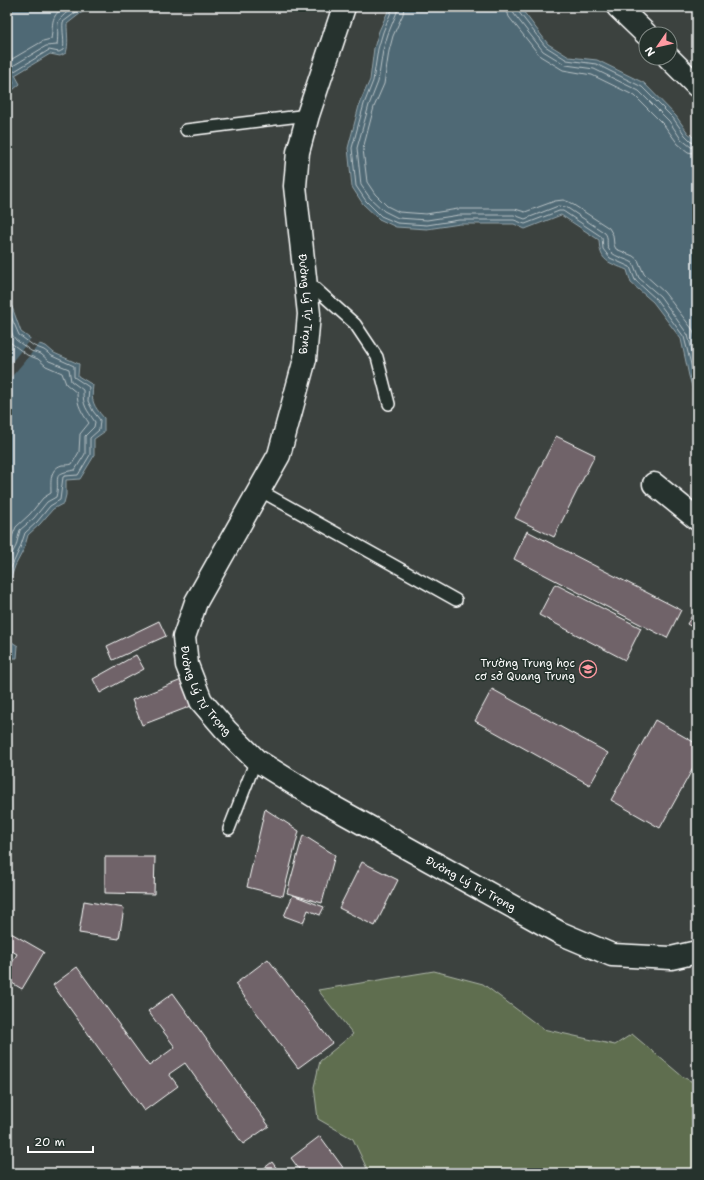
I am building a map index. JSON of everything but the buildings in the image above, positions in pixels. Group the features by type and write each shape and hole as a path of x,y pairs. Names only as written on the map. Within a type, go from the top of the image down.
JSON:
{"street":[{"name":"Đường Lý Tự Trọng","path":"344,7 308,115 298,152 295,186 308,314 305,359 279,456 196,602 184,637 187,665 201,701 226,730 256,760 317,798 560,933 612,955 671,958 697,952"},
{"path":"618,7 638,26"},
{"path":"677,66 697,86"},
{"path":"654,484 697,519"}],"lane":[{"path":"186,130 308,115"},
{"path":"304,278 355,324 377,357 389,404"},
{"path":"259,490 456,600"},
{"path":"229,830 256,760"}],"green space":[{"path":"434,971 483,984 543,1029 615,1045 632,1034 683,1077 697,1084 697,1173 369,1173 353,1139 318,1119 314,1087 320,1061 353,1034 318,990"}],"water":[{"path":"7,7 94,7 81,13 67,24 68,43 66,53 60,56 50,54 15,75 20,84 7,95"},
{"path":"390,7 520,7 548,44 569,57 597,60 644,83 676,116 688,133 697,140 697,396 695,396 689,376 681,339 653,302 631,283 627,270 610,263 603,257 599,240 561,215 525,229 514,224 460,224 427,229 396,227 379,219 363,204 352,187 348,148 360,102 370,80 374,48 379,31"},
{"path":"7,293 21,332 36,343 46,346 54,353 79,364 78,376 93,385 92,396 97,410 104,418 104,432 94,439 94,456 80,479 66,480 66,495 64,503 53,509 28,535 24,549 15,566 7,590"},
{"path":"7,641 18,646 17,658 7,658"}],"pier":[{"path":"32,337 41,342 7,382 7,368"}],"place":[{"name":"Trường Trung học cơ sở Quang Trung","path":"588,669"}]}
